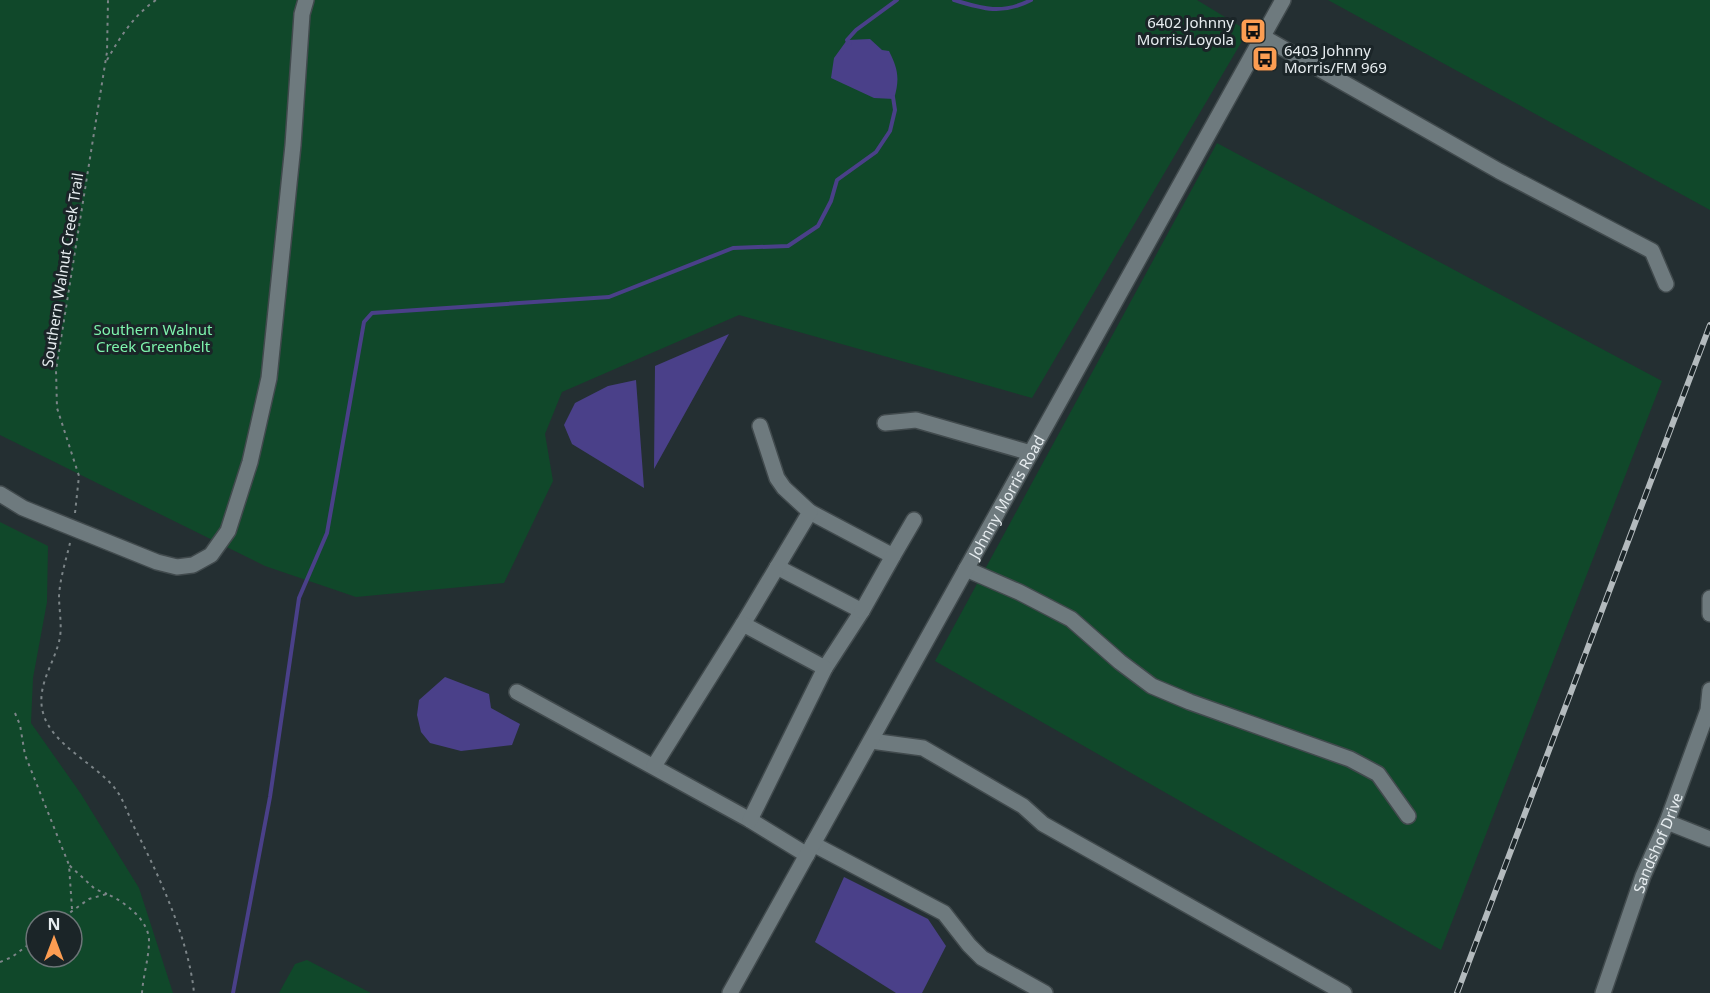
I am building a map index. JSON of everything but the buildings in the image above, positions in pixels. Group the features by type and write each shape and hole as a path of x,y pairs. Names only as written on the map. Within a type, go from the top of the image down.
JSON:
{"street":[{"path":"0,494 23,508 157,562 177,567 193,565 211,555 228,531 250,462 268,378 293,145 302,14 306,0"},
{"name":"Johnny Morris Road","path":"730,993 1283,0"},
{"path":"1263,38 1499,171 1652,251 1666,284"},
{"path":"885,423 916,420 1031,453"},
{"path":"760,426 777,478 784,488 810,512 893,556"},
{"path":"654,766 810,512"},
{"path":"750,820 825,668 862,611 914,520"},
{"path":"777,567 862,611"},
{"path":"966,569 1071,619 1120,662 1152,686 1190,702 1350,759 1378,774 1408,816"},
{"path":"1710,597 1710,614"},
{"path":"743,624 825,668"},
{"name":"Sandshof Drive","path":"1603,993 1642,876 1667,822 1708,710 1710,690"},
{"path":"517,692 750,820 944,913 982,958 1046,993"},
{"path":"871,741 923,748 1023,806 1052,829 1344,993"},
{"path":"1667,822 1710,839"}],"path":[{"name":"Southern Walnut Creek Trail","path":"108,0 109,25 105,64 56,370 57,408 79,476 74,528 59,594 60,637 45,676 42,692 43,714 53,734 101,773 116,789 139,835 176,921 187,951 194,993"},
{"path":"105,64 142,9 156,0"},
{"path":"15,713 20,725 25,755 69,865 72,909 89,899 107,894"},
{"path":"69,865 95,889 120,900 144,923 149,940 142,993"},
{"path":"0,962 24,948"}],"green space":[{"name":"Southern Walnut Creek Greenbelt","path":"0,0 1197,0 1248,31 1032,398 739,315 562,392 545,434 553,481 504,583 356,597 265,566 0,435"},
{"path":"1328,0 1710,0 1710,210"},
{"path":"1217,143 1662,381 1441,950 935,661"},
{"path":"0,522 48,546 47,602 33,678 31,723 81,794 139,888 173,993 0,993"},
{"path":"307,960 371,993 279,993 295,964"}],"shaded area":[{"path":"870,39 882,50 889,51 894,63 897,85 894,99 874,98 831,78 834,58 847,40"},
{"path":"729,334 654,469 655,366"},
{"path":"636,380 644,488 572,444 564,425 575,403 608,386"},
{"path":"445,677 489,694 491,708 520,724 512,745 461,751 430,743 421,732 417,715 419,700"},
{"path":"844,877 928,919 946,946 922,993 896,993 815,942"}],"waterway":[{"path":"850,44 847,40 856,30 897,0"},
{"path":"954,0 992,9 1011,8 1031,0"},
{"path":"233,993 270,797 299,598 327,533 364,322 372,313 609,297 733,248 788,246 818,226 831,201 837,180 876,152 890,131 895,110 893,97"}],"railway":[{"path":"1457,993 1710,325"}],"place":[{"name":"6402 Johnny Morris/Loyola","path":"1253,31"},
{"name":"6403 Johnny Morris/FM 969","path":"1265,59"}]}
